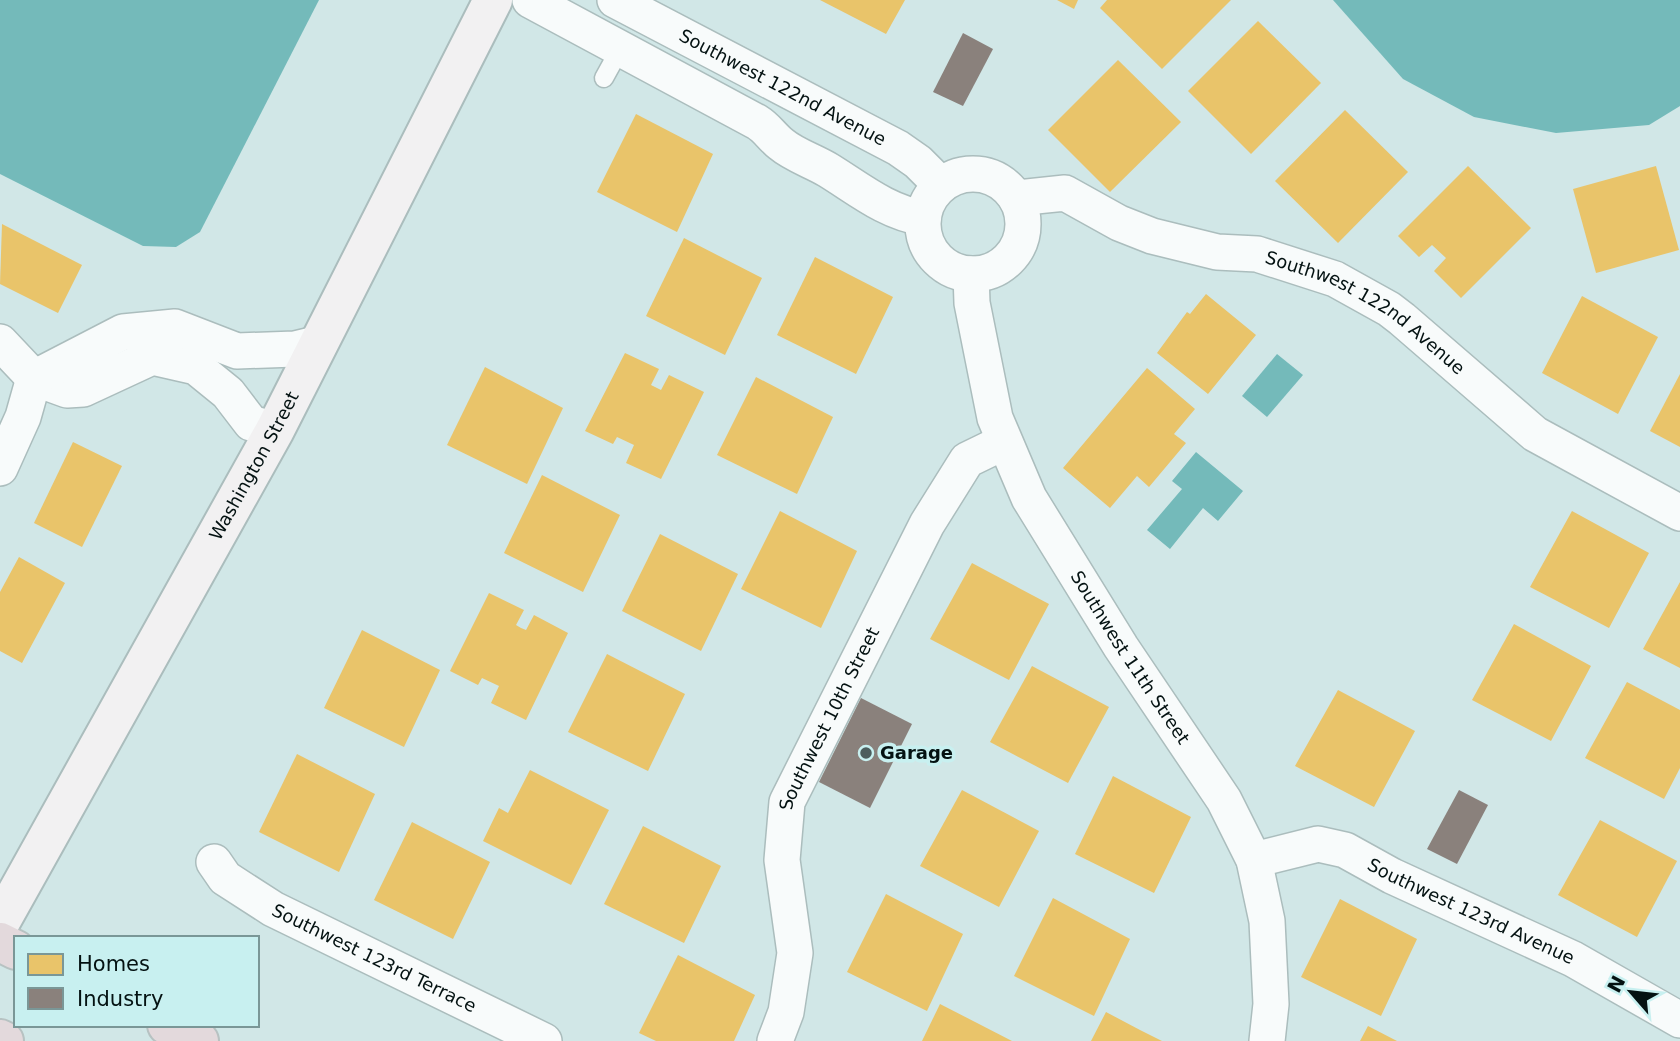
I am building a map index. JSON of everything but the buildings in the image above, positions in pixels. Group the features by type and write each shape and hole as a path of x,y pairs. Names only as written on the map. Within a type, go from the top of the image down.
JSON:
{"highway":[{"path":"171,1027 199,1041"}],"street":[{"name":"Washington Street","path":"0,923 275,430 493,0"},
{"path":"530,0 612,64 767,128 780,144 884,206 915,217 938,261 959,272 971,274 994,270 1004,264 1014,253 1023,226 1016,198 1007,187 982,175 967,174 941,185 915,217"},
{"path":"612,64 634,4"},
{"name":"Southwest 122nd Avenue","path":"634,4 898,148 918,162 941,185"},
{"name":"Southwest 122nd Avenue","path":"1016,198 1065,193 1119,223 1152,236 1217,252 1257,254 1335,279 1402,319 1535,434 1680,513"},
{"name":"Southwest 11th Street","path":"971,274 976,330 995,418 1029,498 1121,647 1224,800 1254,860 1267,921 1271,1004 1267,1041"},
{"path":"0,468 23,417 34,378 123,332 175,327 237,351 295,349 320,343"},
{"path":"0,342 34,378 67,390 83,389 152,357 196,368 228,393 251,424 275,430"},
{"name":"Southwest 10th Street","path":"775,1041 786,1012 795,953 782,860 787,802 927,524 967,460 1004,442"},
{"name":"Southwest 123rd Avenue","path":"1254,860 1318,844 1345,850 1392,876 1573,960 1680,1020"},
{"name":"Southwest 123rd Terrace","path":"214,862 225,877 274,909 544,1041"}],"water":[{"path":"0,0 319,0 200,232 176,247 143,246 0,174"},
{"path":"1333,0 1680,0 1680,106 1649,125 1556,133 1474,117 1403,79"},
{"path":"1277,354 1303,375 1267,417 1242,396"},
{"path":"1196,452 1243,491 1218,521 1203,508 1170,549 1147,530 1182,489 1172,481"}],"place":[{"name":"Garage","path":"866,753"}]}
